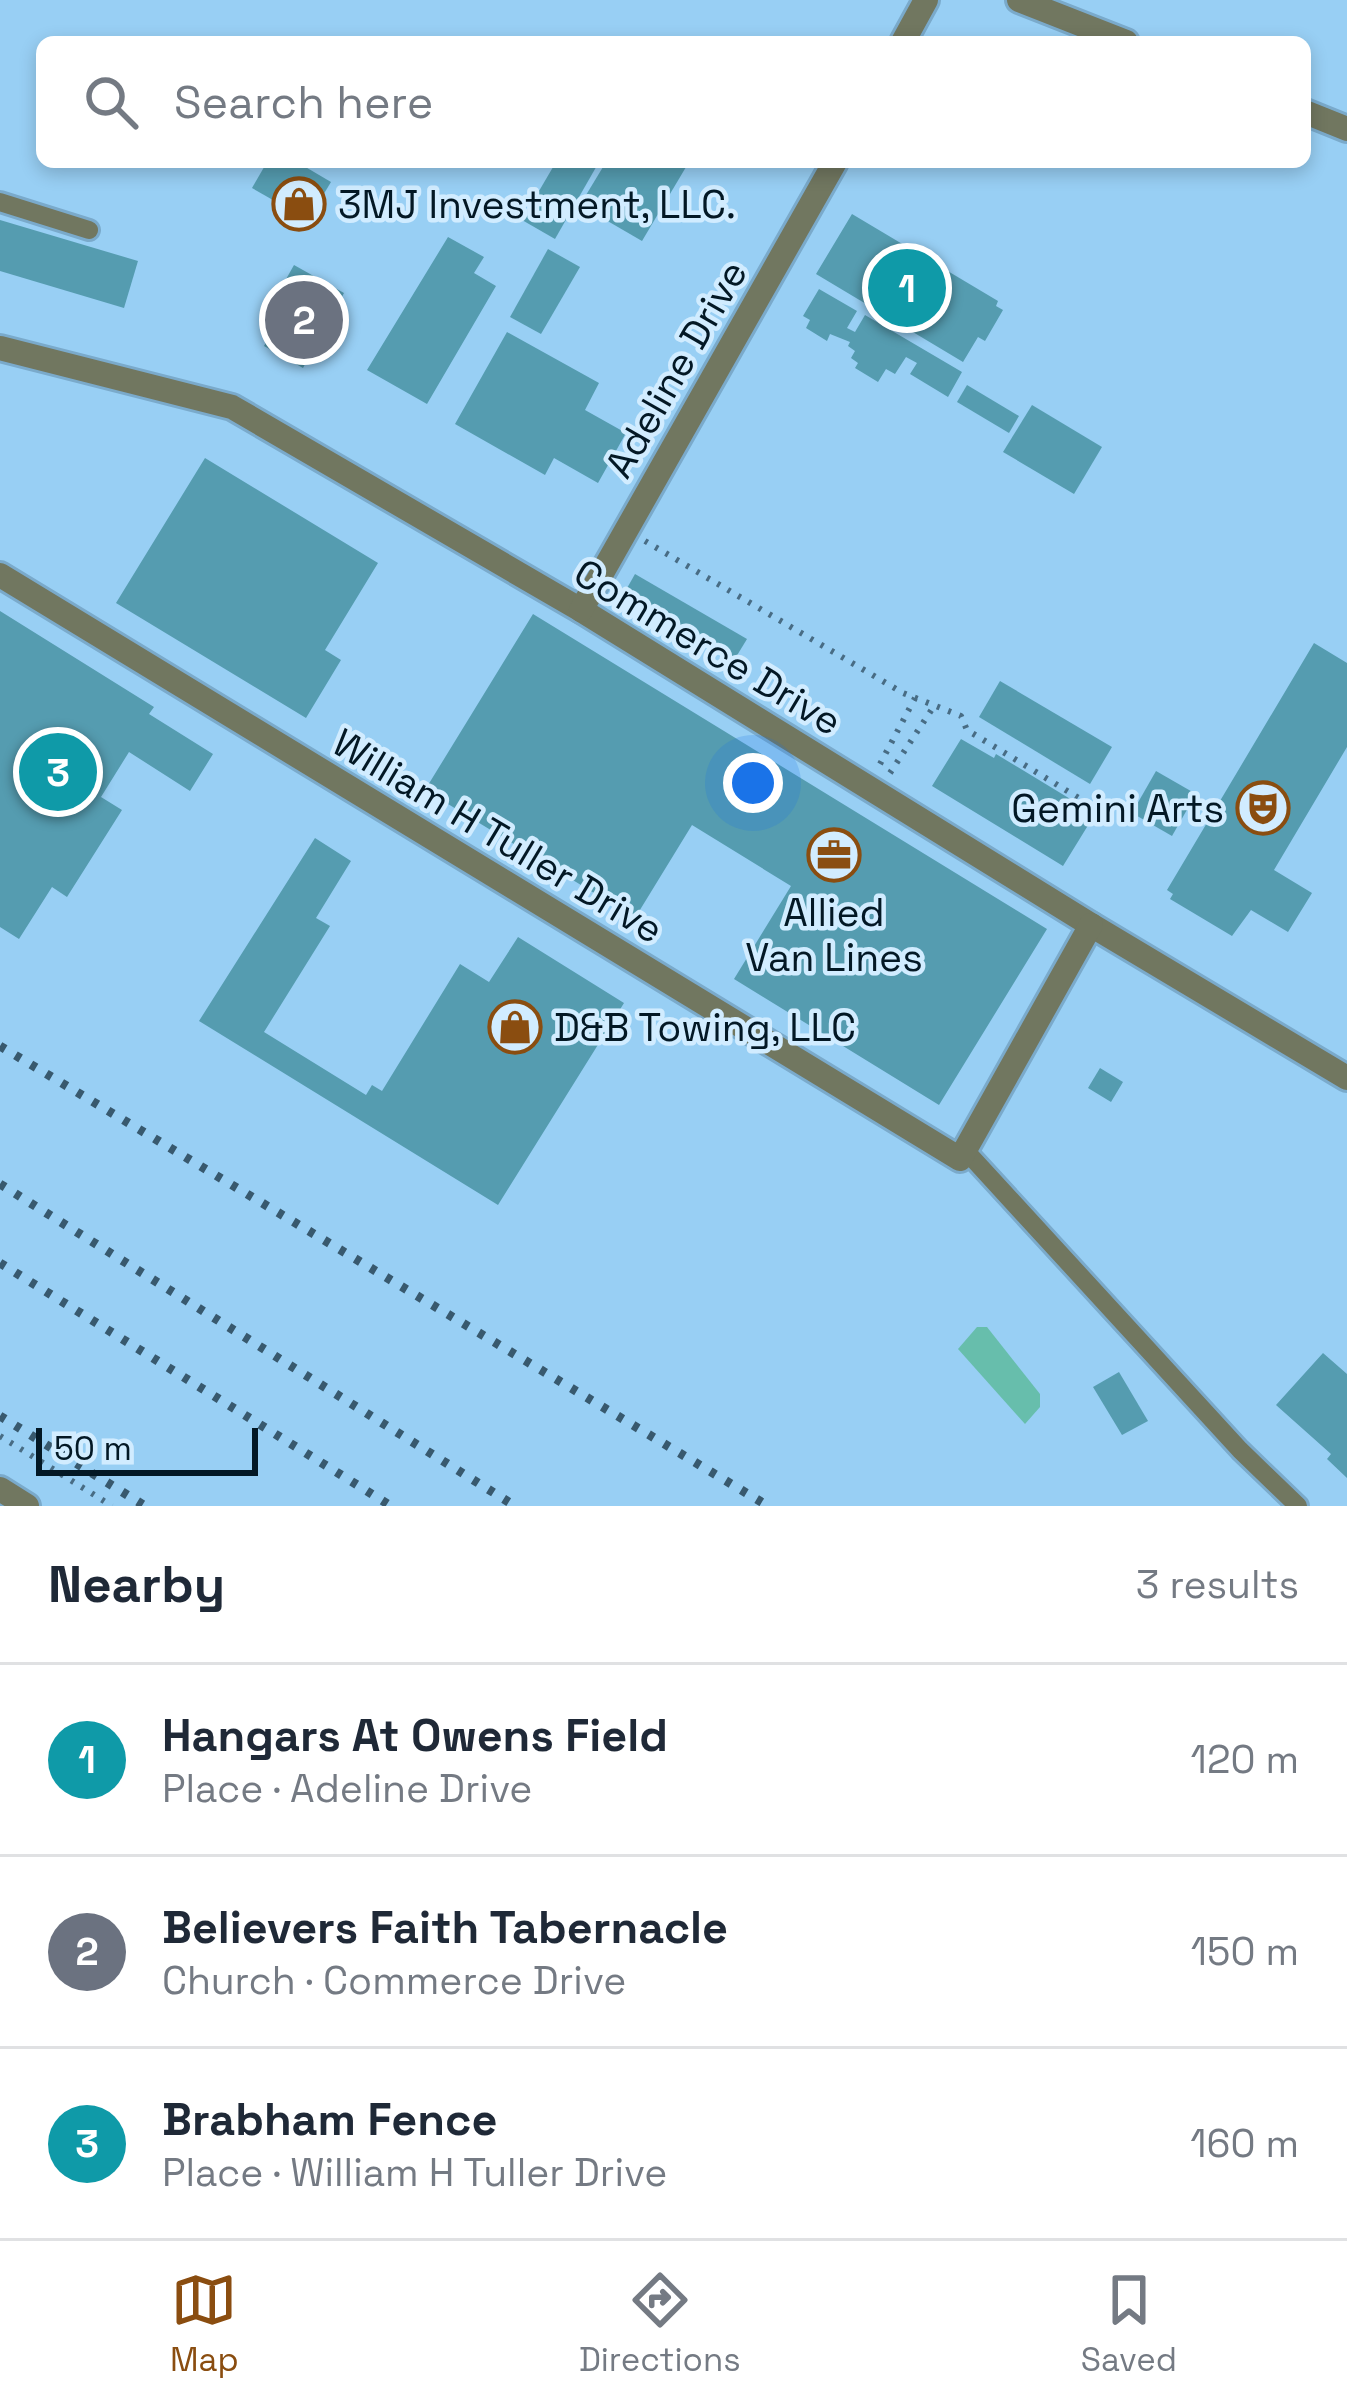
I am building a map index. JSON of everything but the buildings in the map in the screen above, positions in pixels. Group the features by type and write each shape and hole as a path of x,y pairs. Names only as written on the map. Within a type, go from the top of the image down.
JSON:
{"street":[{"path":"906,36 926,0"},
{"path":"1019,0 1111,36"},
{"path":"1311,114 1347,129"},
{"name":"Adeline Drive","path":"580,610 832,168"},
{"name":"Commerce Drive","path":"0,348 232,407 580,610 1347,1078"},
{"name":"William H Tuller Drive","path":"0,575 962,1154"},
{"path":"962,1154 1091,926"},
{"path":"0,1489 27,1506"}],"lane":[{"path":"0,202 89,230"},
{"path":"962,1154 1298,1506"}],"path":[{"path":"626,530 915,698 961,716 967,730 1110,817"},
{"path":"872,790 915,698"},
{"path":"872,790 934,706"},
{"path":"902,723 917,732"},
{"path":"0,1436 112,1506"}],"shaded area":[{"path":"977,1327 987,1327 1040,1394 1040,1407 1025,1424 958,1349"}],"railway":[{"path":"0,1046 768,1506"},
{"path":"0,1184 515,1506"},
{"path":"0,1263 391,1506"},
{"path":"0,1416 145,1506"}],"place":[{"name":"3MJ Investment, LLC.","path":"299,204"},
{"name":"Hangars At Owens Field","path":"907,288"},
{"name":"Believers Faith Tabernacle","path":"304,320"},
{"name":"Brabham Fence","path":"58,772"},
{"name":"Gemini Arts","path":"1263,808"},
{"name":"Allied Van Lines","path":"834,855"},
{"name":"D&B Towing, LLC","path":"515,1027"}]}
